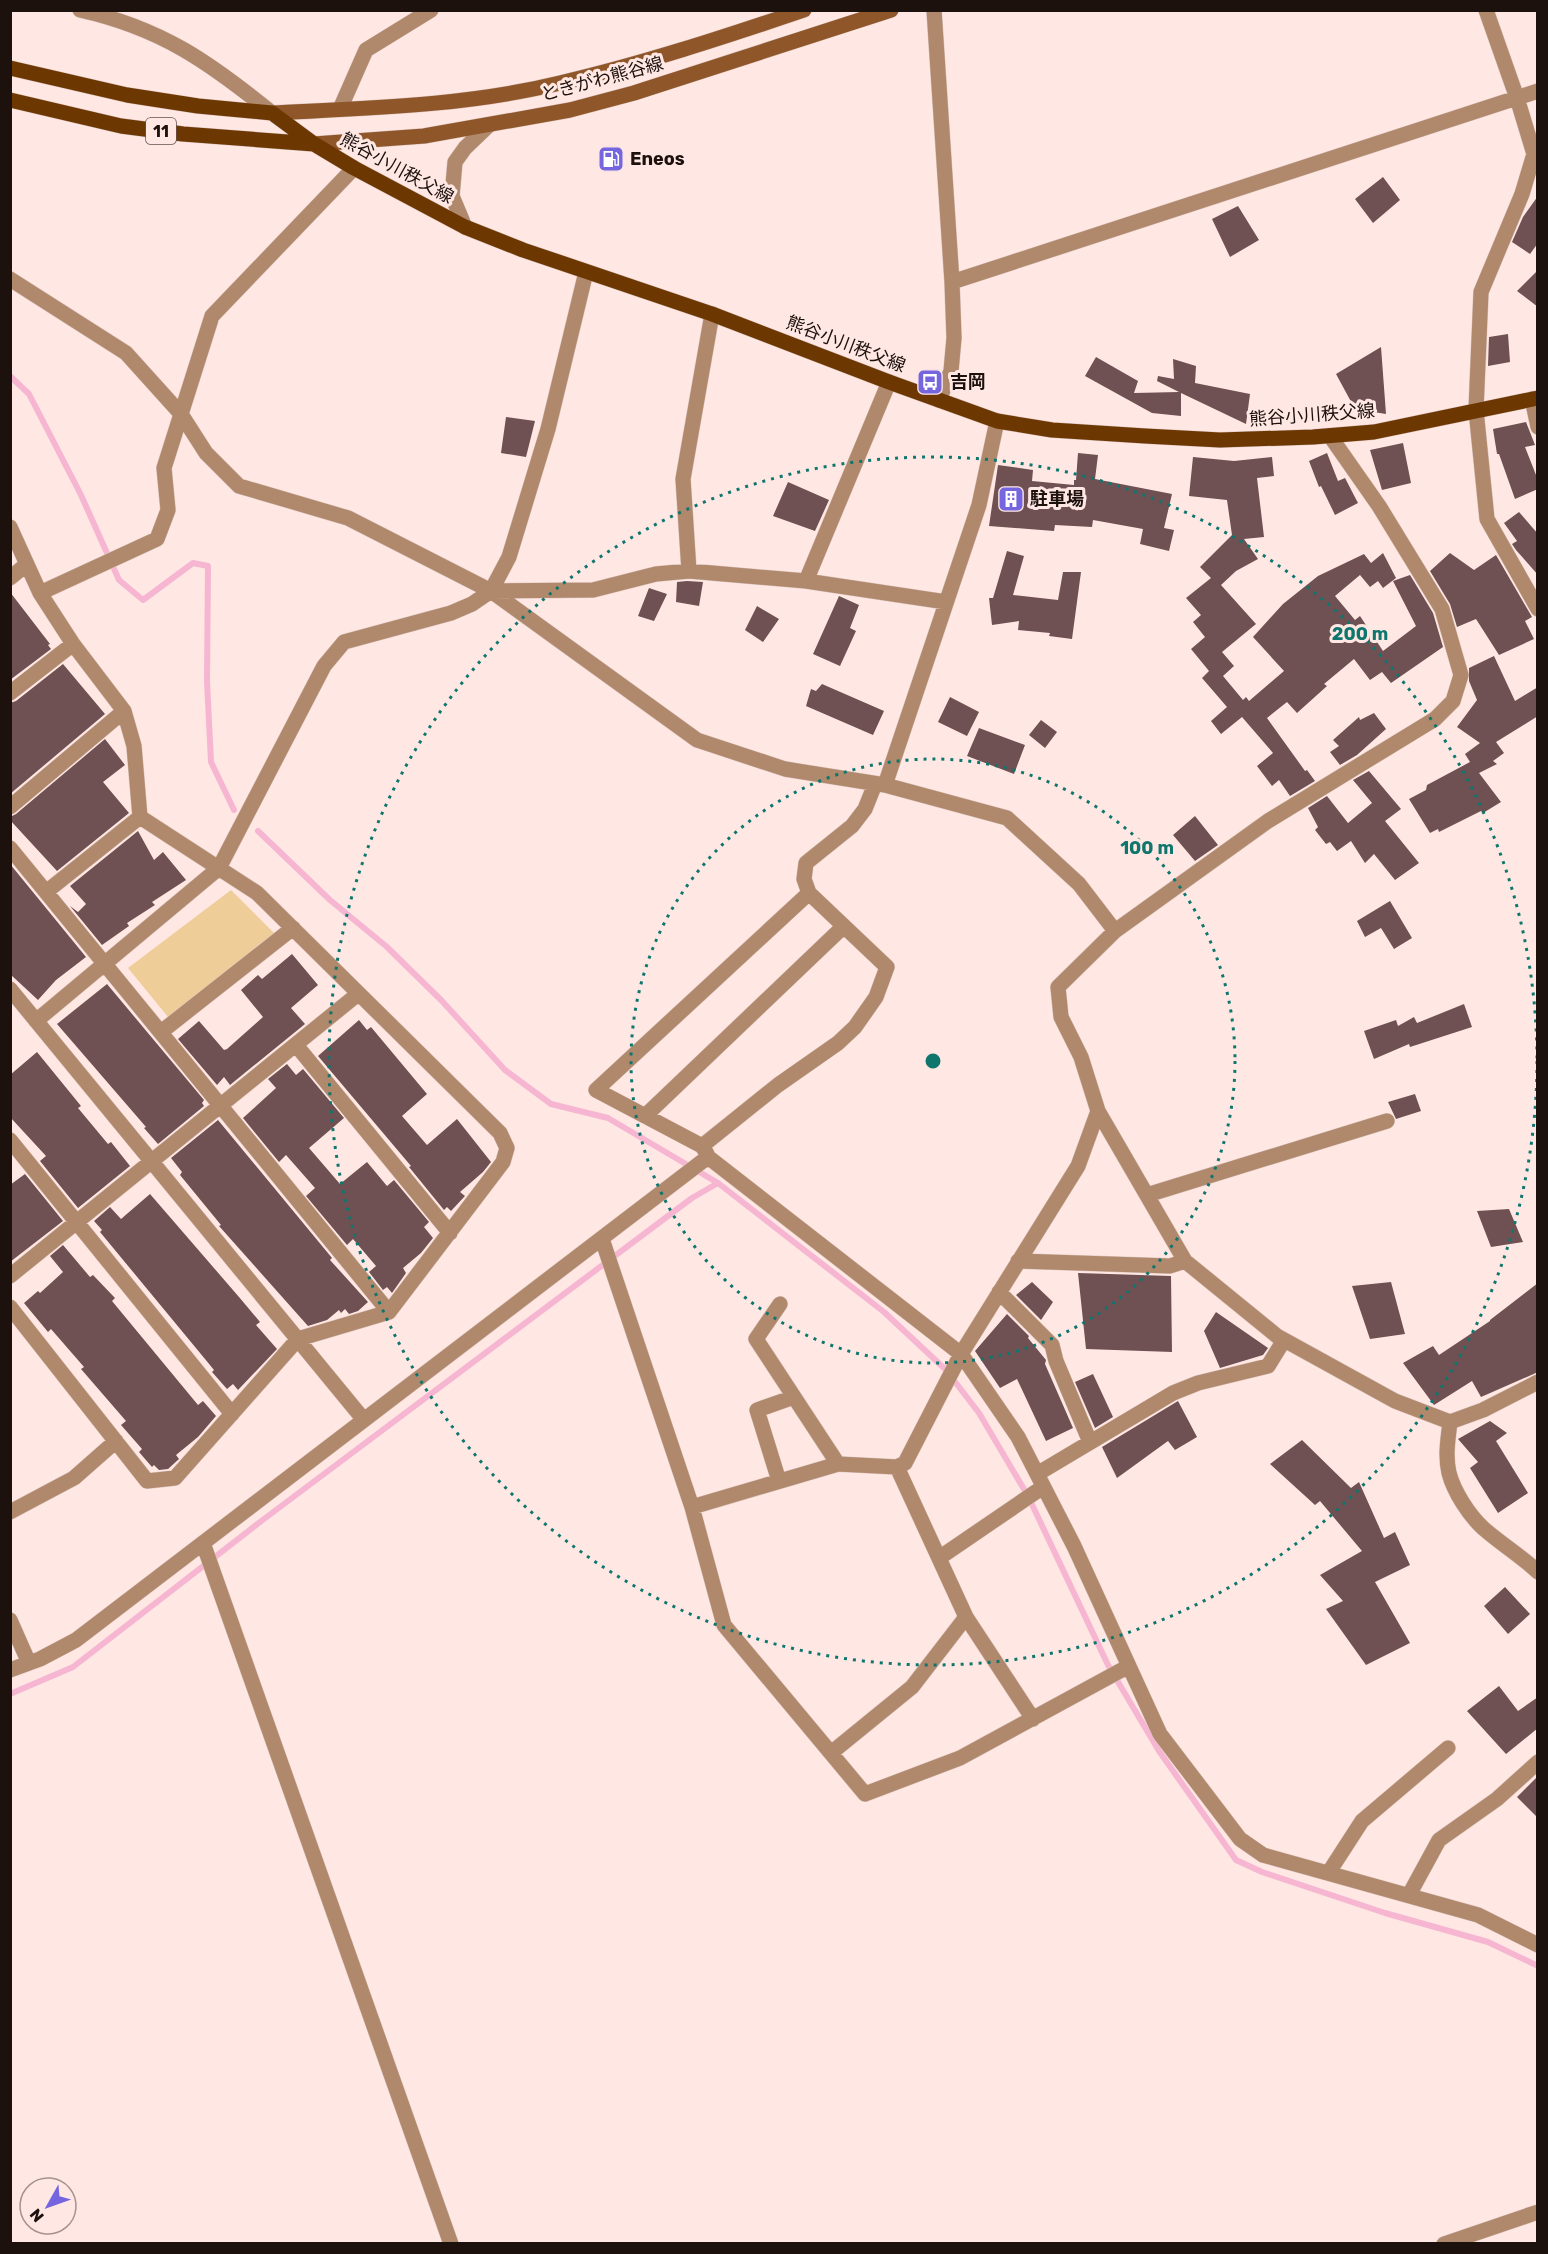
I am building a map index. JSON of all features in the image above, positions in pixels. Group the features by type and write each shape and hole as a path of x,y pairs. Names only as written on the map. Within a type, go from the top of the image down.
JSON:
{"main road":[{"name":"ときがわ熊谷線","path":"272,112 422,105 560,84 804,10"},
{"name":"ときがわ熊谷線","path":"314,144 424,136 570,110 634,93 891,10"},
{"name":"11","path":"10,68 127,95 198,106 272,112"},
{"name":"熊谷小川秩父線","path":"10,100 121,126 183,134 314,144"},
{"name":"熊谷小川秩父線","path":"272,112 314,144 354,168 465,227 586,272 712,314 997,421 1052,430 1220,440 1330,436 1374,432 1535,399"}],"street":[{"path":"80,10 147,30 185,49 272,112"},
{"path":"340,109 366,50 431,10"},
{"path":"934,10 954,339 951,371 939,400"},
{"path":"1486,10 1534,154 1522,194 1481,292 1476,410 1487,519 1538,609"},
{"path":"952,282 1538,91"},
{"path":"465,227 452,196 455,162 465,148 489,125"},
{"path":"40,593 157,539 168,510 164,468 212,316 354,168"},
{"path":"36,1021 219,868 324,666 344,642 451,613 472,604 491,591 509,557 544,440 586,272"},
{"path":"10,279 126,353 181,414 206,453 239,486 348,518 491,591 697,740 785,769 880,784 1007,818 1080,884 1115,931"},
{"path":"689,571 683,479 712,314"},
{"path":"806,581 889,382"},
{"path":"1535,399 1538,427"},
{"path":"10,1670 76,1640 682,1177 778,1085 838,1043 855,1027 876,997 887,967 809,893 804,879 806,863 852,826 880,784 979,505 997,421"},
{"path":"1330,436 1379,506 1442,609 1461,675 1453,701 1435,719 1268,822 1115,931 1058,987 1061,1017 1081,1057 1098,1111 1185,1261 1284,1340 1395,1401 1450,1422 1483,1410 1538,1383"},
{"path":"10,527 40,593 72,644 124,711 134,746 140,817"},
{"path":"10,578 27,564"},
{"path":"491,591 593,590 656,574 689,571 806,581 946,602"},
{"path":"10,693 72,644"},
{"path":"10,807 124,711"},
{"path":"10,1307 147,1481 175,1478 298,1340 389,1312 503,1162 507,1148 500,1133 257,892 140,817"},
{"path":"46,892 140,817"},
{"path":"10,848 389,1312"},
{"path":"809,893 596,1090 645,1116 705,1154 961,1354 1018,1437 1074,1546 1161,1734 1240,1839 1263,1855 1478,1915 1538,1945"},
{"path":"645,1116 844,926"},
{"path":"161,1032 293,928"},
{"path":"10,989 363,1420"},
{"path":"10,1276 358,994"},
{"path":"296,1045 450,1233"},
{"path":"692,1507 838,1464 897,1467 905,1463 961,1354 1078,1166 1098,1111"},
{"path":"1147,1195 1387,1121"},
{"path":"10,1140 16,1156 78,1221 232,1414"},
{"path":"602,1239 692,1507 724,1625 865,1794 960,1758 1129,1666"},
{"path":"1018,1261 1170,1266 1185,1261"},
{"path":"999,1292 1052,1345 1056,1361 1090,1442"},
{"path":"780,1304 756,1339 838,1464"},
{"path":"939,1558 1090,1442 1173,1393 1198,1383 1268,1366 1284,1340"},
{"path":"779,1481 757,1410 794,1397"},
{"path":"1450,1422 1446,1448 1449,1474 1464,1505 1483,1528 1538,1572"},
{"path":"10,1512 74,1478 116,1441"},
{"path":"897,1467 966,1617 1033,1719"},
{"path":"203,1543 450,2244"},
{"path":"831,1753 912,1687 966,1617"},
{"path":"10,1620 29,1663"},
{"path":"1329,1872 1362,1821 1448,1748"},
{"path":"1409,1895 1439,1840 1497,1799 1538,1762"},
{"path":"1444,2244 1538,2212"}],"shaded area":[{"path":"231,890 274,933 168,1017 128,968"}],"building":[{"path":"1383,177 1400,200 1373,223 1355,199"},
{"path":"1538,196 1538,243 1530,254 1512,242 1523,217"},
{"path":"1238,206 1259,240 1230,257 1212,219"},
{"path":"1538,270 1538,307 1517,291"},
{"path":"1508,334 1510,362 1488,366 1489,337"},
{"path":"1381,347 1386,414 1355,409 1336,374"},
{"path":"1096,357 1138,381 1134,393 1179,392 1157,381 1158,376 1174,379 1173,359 1196,366 1195,383 1250,394 1246,424 1181,393 1181,416 1152,413 1085,376"},
{"path":"506,417 535,421 526,457 501,453"},
{"path":"1526,422 1535,445 1525,447 1538,480 1538,489 1515,499 1499,454 1497,454 1493,429"},
{"path":"1403,443 1411,483 1382,490 1370,450"},
{"path":"1078,453 1098,455 1095,479 1172,494 1164,528 1174,530 1169,551 1140,544 1143,529 1093,520 1092,527 1055,525 1054,531 989,526 998,465 1033,470 1032,481 1074,485"},
{"path":"1327,453 1338,481 1345,478 1358,503 1335,515 1321,486 1319,487 1309,461"},
{"path":"1193,457 1234,461 1272,457 1274,476 1257,478 1264,537 1244,539 1258,559 1236,571 1221,585 1256,624 1222,652 1234,666 1223,676 1243,700 1246,697 1249,701 1284,671 1253,637 1283,604 1318,576 1364,554 1371,563 1383,553 1396,578 1383,588 1378,581 1370,587 1360,575 1335,596 1355,620 1360,616 1383,651 1416,626 1393,581 1410,575 1433,613 1443,647 1391,683 1382,672 1370,680 1354,659 1324,684 1327,686 1297,713 1287,702 1267,718 1305,771 1307,770 1315,781 1290,796 1279,780 1272,786 1257,766 1273,753 1242,717 1221,734 1211,721 1227,707 1202,678 1209,671 1191,649 1205,637 1193,622 1201,615 1186,598 1211,578 1200,567 1232,535 1227,500 1189,496"},
{"path":"788,482 829,500 815,531 773,516"},
{"path":"1519,512 1538,534 1538,575 1512,544 1517,541 1504,523"},
{"path":"1007,551 1024,556 1013,595 1058,600 1063,572 1081,572 1072,639 1049,636 1050,633 1018,630 1019,621 992,625 989,598 993,598"},
{"path":"1450,553 1474,570 1496,555 1532,617 1525,621 1534,639 1499,655 1476,619 1457,627 1450,604 1430,571"},
{"path":"677,582 703,582 699,606 676,602"},
{"path":"649,588 667,594 654,621 638,616"},
{"path":"10,592 50,644 48,645 51,649 10,680"},
{"path":"839,596 859,605 850,628 856,631 840,666 813,654"},
{"path":"757,606 779,619 763,642 745,630"},
{"path":"1494,656 1515,701 1538,687 1538,716 1496,742 1504,753 1493,761 1497,764 1479,773 1501,802 1483,813 1481,811 1439,832 1438,829 1430,833 1409,799 1426,790 1427,785 1470,762 1465,754 1480,743 1457,727 1477,700 1469,681 1469,668"},
{"path":"63,664 105,714 10,794 10,703 16,701"},
{"path":"822,684 884,711 873,735 806,706 811,689 816,691"},
{"path":"950,697 979,712 967,736 938,722"},
{"path":"1374,713 1386,729 1357,755 1340,765 1330,752 1339,746 1333,740 1359,717 1360,720"},
{"path":"1041,720 1057,732 1045,748 1029,735"},
{"path":"979,728 1025,745 1014,774 967,756"},
{"path":"105,739 125,765 103,782 129,813 57,871 10,820 10,817"},
{"path":"1369,771 1401,809 1385,821 1419,863 1395,880 1374,854 1365,863 1351,841 1337,851 1330,842 1326,844 1315,830 1318,827 1308,808 1327,796 1348,823 1372,803 1353,780"},
{"path":"1195,816 1218,845 1195,861 1173,835"},
{"path":"138,831 154,860 163,852 186,880 152,902 155,905 127,923 129,926 102,945 70,906 78,912 86,904 70,886"},
{"path":"10,864 86,957 56,980 38,1000 10,974"},
{"path":"1390,901 1412,938 1394,949 1381,928 1365,937 1357,921"},
{"path":"292,954 318,985 291,1008 305,1024 230,1085 224,1077 217,1085 178,1039 199,1021 224,1050 227,1049 263,1017 241,990 258,975 262,979"},
{"path":"107,984 204,1100 202,1103 204,1106 158,1144 57,1024"},
{"path":"1464,1004 1472,1027 1410,1047 1409,1044 1374,1059 1364,1031 1396,1020 1398,1026 1414,1017 1417,1023"},
{"path":"359,1020 367,1030 371,1027 427,1094 402,1116 427,1145 457,1119 491,1162 460,1192 465,1196 451,1211 447,1207 444,1210 409,1167 411,1166 318,1056"},
{"path":"37,1052 81,1106 78,1108 108,1144 111,1142 130,1166 78,1208 40,1161 46,1156 10,1117 10,1075"},
{"path":"287,1064 296,1075 303,1069 344,1118 309,1148 340,1184 367,1162 387,1186 394,1180 429,1222 424,1227 433,1238 421,1253 403,1268 406,1273 392,1293 387,1287 383,1290 369,1272 376,1266 353,1239 347,1245 306,1196 315,1188 286,1155 279,1162 243,1118 276,1088 268,1079"},
{"path":"1415,1094 1421,1111 1396,1119 1388,1102"},
{"path":"218,1120 332,1258 330,1260 368,1302 358,1311 349,1314 345,1309 341,1313 339,1310 327,1320 308,1326 219,1226 221,1225 180,1175 182,1172 171,1158"},
{"path":"25,1174 63,1221 10,1262 10,1185"},
{"path":"150,1194 260,1322 256,1325 277,1349 238,1390 233,1384 227,1389 212,1372 214,1370 100,1232 102,1230 94,1221 110,1207 121,1219"},
{"path":"1509,1209 1523,1242 1491,1247 1477,1211"},
{"path":"63,1245 90,1277 93,1275 115,1298 112,1301 198,1405 203,1401 216,1416 198,1437 176,1455 179,1459 168,1469 159,1470 154,1465 152,1467 139,1452 142,1449 121,1425 126,1421 81,1369 84,1367 51,1329 48,1332 24,1303 38,1291 40,1293 63,1272 50,1256"},
{"path":"1078,1273 1171,1276 1172,1352 1086,1349"},
{"path":"1032,1282 1053,1302 1041,1320 1016,1295"},
{"path":"1391,1282 1405,1334 1370,1339 1352,1286"},
{"path":"1538,1283 1538,1372 1481,1397 1472,1381 1434,1405 1403,1363 1433,1346 1439,1355 1490,1321"},
{"path":"1216,1312 1268,1348 1263,1355 1220,1368 1204,1331"},
{"path":"1007,1314 1029,1336 1028,1338 1046,1360 1045,1364 1073,1428 1046,1441 1017,1379 1000,1388 975,1351"},
{"path":"1093,1374 1113,1417 1095,1428 1075,1382"},
{"path":"1178,1401 1197,1437 1175,1450 1168,1441 1117,1478 1102,1447"},
{"path":"1490,1421 1507,1433 1496,1441 1528,1493 1498,1513 1470,1468 1478,1462 1458,1439"},
{"path":"1302,1440 1351,1488 1359,1482 1384,1538 1395,1532 1410,1565 1375,1582 1410,1643 1366,1665 1326,1609 1343,1601 1320,1575 1362,1551 1320,1501 1315,1505 1270,1464"},
{"path":"1505,1587 1530,1614 1508,1634 1484,1606"},
{"path":"1499,1686 1518,1711 1538,1697 1538,1728 1506,1754 1467,1711"},
{"path":"1538,1776 1538,1818 1517,1797"}],"waterway":[{"path":"10,376 29,394 81,495 119,580 143,600 193,563 208,566 207,681 211,762 234,810"},
{"path":"258,831 330,900 387,947 442,1001 505,1070 551,1104 608,1118 718,1183 884,1312 946,1370 979,1413 1028,1496 1108,1665 1159,1751 1236,1860 1262,1872 1385,1913 1488,1942 1538,1966"},
{"path":"10,1694 73,1667 260,1522 692,1198 718,1183"}],"place":[{"name":"Eneos","path":"611,159"},
{"name":"吉岡","path":"930,382"},
{"name":"駐車場","path":"1011,499"}]}
